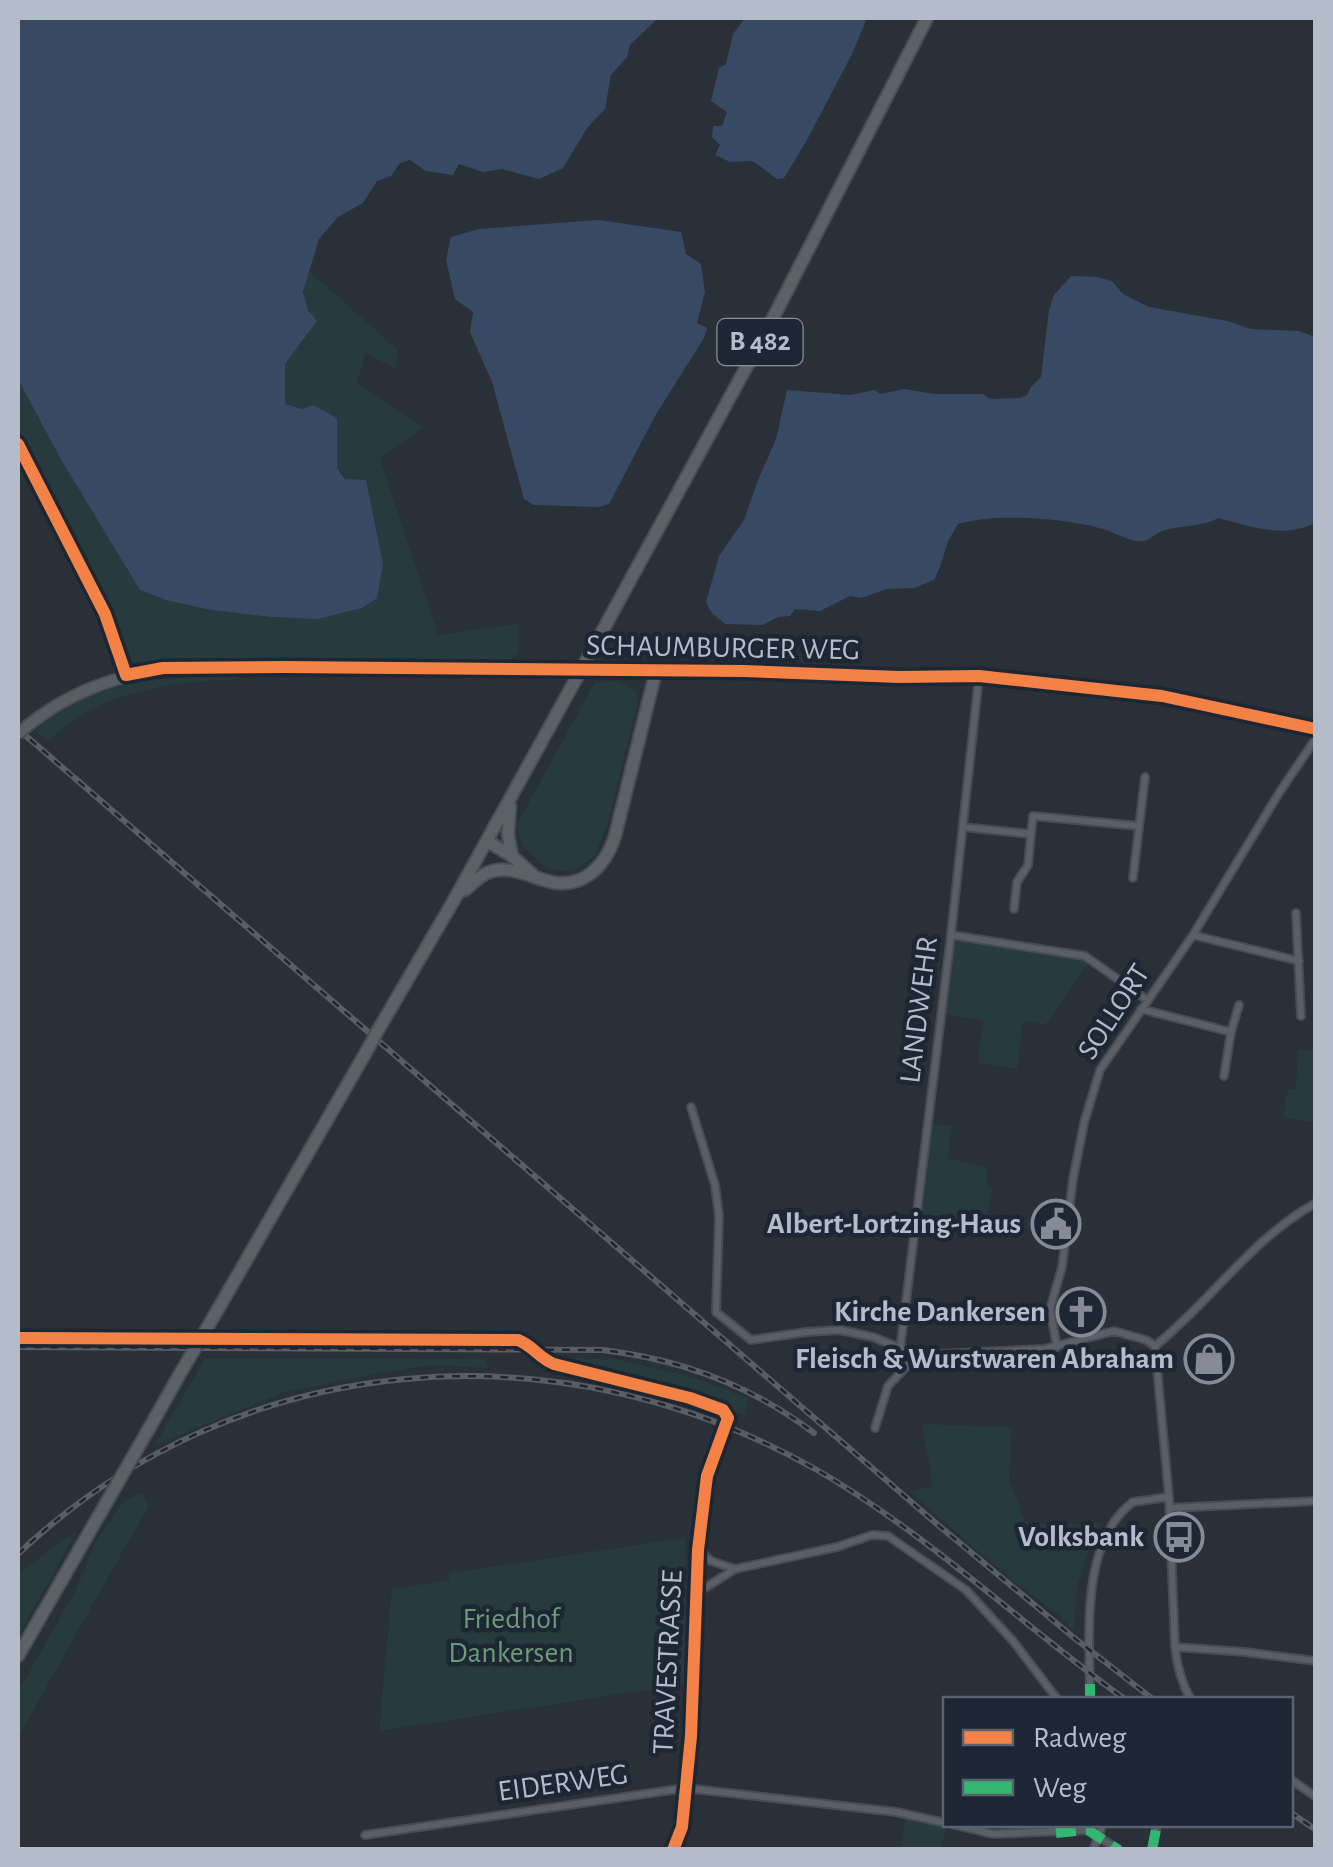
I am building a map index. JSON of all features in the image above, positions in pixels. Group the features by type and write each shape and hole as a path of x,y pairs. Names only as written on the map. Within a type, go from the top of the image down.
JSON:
{"main road":[{"name":"B 482","path":"18,1656 487,841 771,322 927,18"},
{"path":"454,900 485,874 502,869 562,884 579,881 594,872 610,853 656,670"},
{"path":"510,798 508,834 512,856"},
{"path":"487,841 536,877"},
{"path":"480,853 513,871"}],"street":[{"path":"18,444 105,614 126,675"},
{"name":"SCHAUMBURGER WEG","path":"22,730 83,690 126,675 191,667 979,676 1162,696 1316,729"},
{"name":"LANDWEHR","path":"900,1350 979,676"},
{"name":"SOLLORT","path":"1057,1347 1050,1309 1062,1267 1084,1123 1100,1070 1193,935 1316,738"},
{"path":"1133,878 1145,777"},
{"path":"1014,909 1017,882 1028,865 1033,816 1139,826"},
{"path":"963,827 1031,834"},
{"path":"1296,913 1301,1016"},
{"path":"951,935 1085,956 1147,1000"},
{"path":"1193,935 1299,961"},
{"path":"1224,1076 1230,1032 1239,1005"},
{"path":"1141,1009 1230,1032"},
{"path":"691,1107 715,1184 716,1312 752,1340 840,1330 874,1337 917,1355 1057,1347 1114,1331 1155,1346"},
{"path":"1155,1346 1282,1223 1316,1202"},
{"name":"TRAVESTRASSE","path":"18,1338 518,1340 528,1343 554,1364 724,1410 728,1418 707,1476 698,1550 691,1736 682,1827 673,1850"},
{"path":"1155,1346 1170,1497 1175,1647 1178,1669 1189,1697"},
{"path":"875,1428 888,1386 917,1355"},
{"path":"1090,1697 1092,1588 1101,1548 1114,1523 1133,1502 1170,1497"},
{"path":"1170,1508 1316,1501"},
{"path":"696,1594 735,1569 872,1535 888,1536 966,1590 1014,1641 1056,1697"},
{"path":"698,1550 735,1569"},
{"path":"1175,1647 1316,1661"},
{"path":"1293,1782 1316,1797"},
{"name":"EIDERWEG","path":"365,1836 686,1788 896,1812 943,1823"},
{"name":"EIDERWEG","path":"962,1827 993,1834 1088,1827 1120,1850"},
{"path":"1093,1850 1102,1827"}],"green space":[{"path":"309,271 398,350 395,368 365,353 357,384 423,427 380,459 438,635 518,624 519,652 509,661 132,660 67,521 18,429 18,379 60,458 140,590 206,609 345,479 302,409 285,405 285,364 317,321 304,297"},
{"path":"237,675 237,679 133,693 100,705 47,740 35,731 80,701 130,684"},
{"path":"617,681 637,692 637,706 608,823 595,855 573,872 547,868 524,848 516,826 595,682"},
{"path":"960,939 1089,962 1045,1025 1023,1021 1017,1069 978,1063 983,1021 945,1014 954,943"},
{"path":"1298,1049 1315,1052 1315,1123 1283,1117 1288,1089 1296,1090"},
{"path":"933,1124 952,1126 948,1158 987,1168 986,1184 992,1188 984,1234 921,1223"},
{"path":"551,1357 614,1359 696,1378 749,1399 744,1415 698,1395"},
{"path":"205,1359 484,1359 488,1368 430,1365 282,1393 155,1445"},
{"path":"922,1424 1012,1427 1009,1479 1025,1522 1102,1523 1077,1587 1074,1631 910,1492 933,1486"},
{"path":"142,1493 149,1505 18,1737 18,1692 77,1588 95,1542 124,1501"},
{"path":"77,1531 18,1636 18,1574"},
{"name":"Friedhof Dankersen","path":"685,1538 686,1684 379,1731 392,1589 449,1580 449,1573"},
{"path":"906,1817 946,1827 940,1849 901,1850"}],"water":[{"path":"18,18 658,18 630,45 627,57 611,75 605,109 587,128 563,168 539,179 502,169 483,172 459,164 453,175 426,171 410,160 400,163 391,176 377,181 363,203 338,217 319,239 303,292 308,310 317,321 285,364 285,404 302,409 313,405 337,418 337,468 345,479 366,480 383,564 377,598 362,608 317,619 271,617 206,609 140,590 60,458 18,379"},
{"path":"743,18 867,18 852,54 784,178 777,179 753,161 730,162 715,155 720,145 712,137 713,126 722,126 727,112 711,101 719,68 726,64 733,34"},
{"path":"599,220 681,232 686,254 701,264 705,292 697,323 707,328 609,504 534,505 524,499 492,382 470,332 473,312 455,299 446,260 451,237 479,229"},
{"path":"1071,276 1112,281 1123,294 1149,307 1251,329 1299,331 1315,337 1315,523 1279,531 1218,518 1165,530 1141,541 1067,522 1028,518 973,521 958,524 934,580 914,588 887,589 861,598 850,596 820,611 795,609 790,616 762,625 725,624 712,613 706,602 719,556 744,520 776,439 787,390 851,395 904,389 935,394 983,394 990,399 1020,398 1041,377 1049,310 1054,295"}],"railway":[{"path":"18,729 938,1525 1150,1697"},
{"path":"18,1347 602,1350 659,1360 714,1377 765,1401 814,1433"},
{"path":"18,1554 105,1485 199,1433 299,1398 402,1379 508,1377 614,1392 717,1423 817,1470 936,1551 1122,1697"},
{"path":"1293,1814 1316,1830"}],"marked path":[{"path":"1090,1684 1090,1697"},
{"path":"1152,1850 1156,1827"},
{"path":"1056,1833 1088,1830 1119,1850"}],"cycle path":[{"path":"18,444 105,614 126,675 163,668 284,667 979,676 1162,696 1316,729"},
{"path":"18,1338 518,1340 554,1364 723,1410 728,1418 707,1476 698,1550 691,1736 682,1827 673,1850"}],"place":[{"name":"Albert-Lortzing-Haus","path":"1056,1224"},
{"name":"Kirche Dankersen","path":"1081,1312"},
{"name":"Fleisch & Wurstwaren Abraham","path":"1209,1359"},
{"name":"Volksbank","path":"1179,1537"}]}
